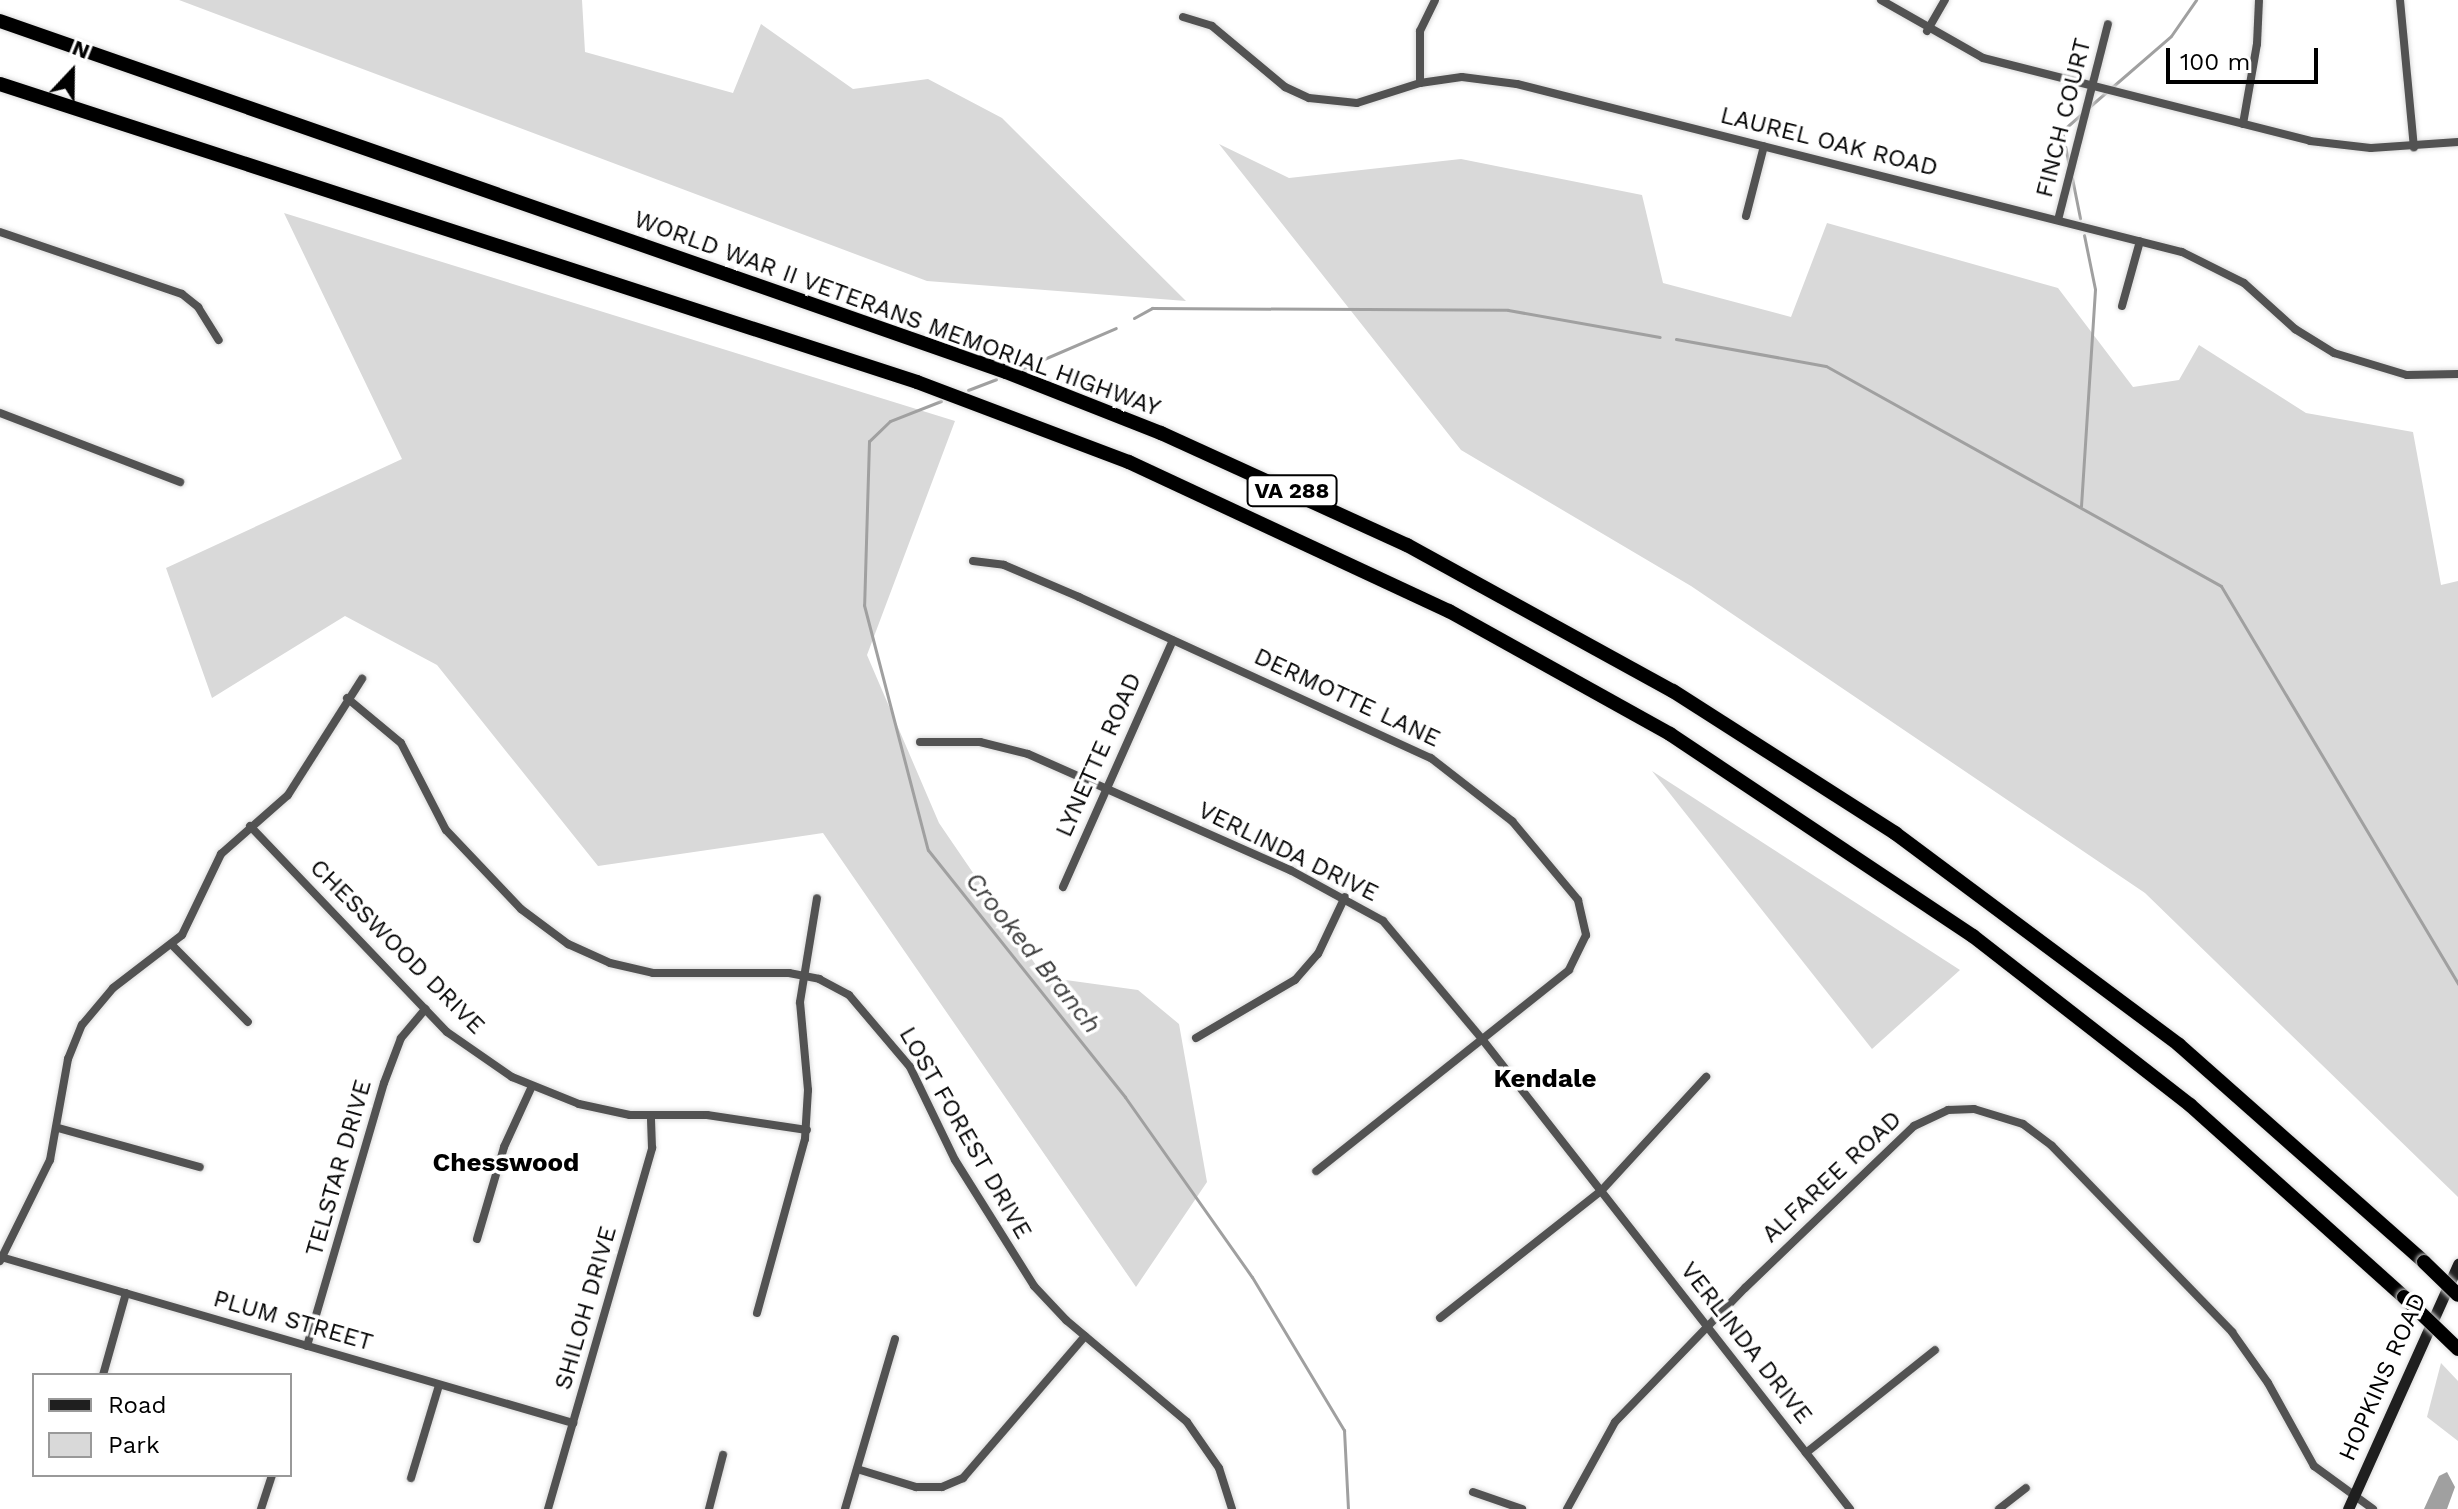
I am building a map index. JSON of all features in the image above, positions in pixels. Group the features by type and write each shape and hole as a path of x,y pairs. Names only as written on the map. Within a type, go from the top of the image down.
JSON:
{"highway":[{"name":"WORLD WAR II VETERANS MEMORIAL HIGHWAY","path":"0,21 1006,372 1174,438 1407,545 1673,691 1908,842 2179,1045 2458,1295"},
{"name":"VA 288","path":"0,84 917,382 1129,462 1436,604 1670,734 1973,936 2190,1105 2458,1349"}],"main road":[{"name":"HOPKINS ROAD","path":"2348,1509 2458,1264"}],"street":[{"path":"1420,83 1420,31 1435,0"},
{"path":"1881,0 1927,31 1983,58 2091,87 2340,146 2414,147 2458,142"},
{"path":"1927,31 1945,0"},
{"path":"2243,124 2257,44 2259,0"},
{"path":"2400,0 2414,147"},
{"name":"LAUREL OAK ROAD","path":"1183,17 1212,26 1285,87 1309,98 1357,103 1420,83 1462,77 1495,80 2140,241 2224,270 2334,353 2407,375 2458,374"},
{"name":"FINCH COURT","path":"2058,220 2108,24"},
{"path":"1746,216 1764,146"},
{"path":"0,232 182,294 198,307 219,340"},
{"path":"2122,306 2140,241"},
{"path":"0,413 180,482"},
{"name":"DERMOTTE LANE","path":"973,561 1004,565 1431,758 1512,821 1578,900 1586,935 1574,965 1316,1171"},
{"name":"LYNETTE ROAD","path":"1063,887 1173,640"},
{"path":"0,1259 50,1160 68,1059 82,1025 113,988 172,945 192,920 221,854 298,782 347,698 362,679"},
{"name":"LOST FOREST DRIVE","path":"347,698 401,743 446,830 521,909 568,944 610,963 653,973 803,975 849,995 885,1032 1018,1265 1051,1305 1194,1430 1219,1468 1232,1509"},
{"name":"VERLINDA DRIVE","path":"920,742 1004,747 1107,788 1345,897 1398,936 1602,1190 1850,1509"},
{"name":"CHESSWOOD DRIVE","path":"250,826 425,1009 468,1048 532,1086 604,1110 651,1117 707,1115 807,1130"},
{"path":"1196,1038 1295,980 1318,954 1345,897"},
{"path":"757,1313 807,1130 800,1033 803,975 817,898"},
{"path":"172,945 248,1022"},
{"name":"TELSTAR DRIVE","path":"307,1346 384,1083 401,1038 425,1009"},
{"path":"1440,1318 1602,1190 1706,1077"},
{"path":"477,1239 504,1147 532,1086"},
{"name":"ALFAREE ROAD","path":"1567,1509 1615,1422 1707,1326 1914,1126 1948,1110 1985,1110 2038,1134 2178,1273 2253,1360 2314,1466 2373,1509"},
{"name":"SHILOH DRIVE","path":"548,1509 652,1148 651,1117"},
{"path":"58,1128 200,1167"},
{"name":"PLUM STREET","path":"0,1259 573,1423"},
{"path":"104,1373 126,1293"},
{"path":"857,1469 929,1488 963,1478 1085,1336"},
{"path":"845,1509 895,1339"},
{"path":"1806,1453 1935,1350"},
{"path":"411,1478 439,1385"},
{"path":"709,1509 723,1455"},
{"path":"261,1509 271,1477"},
{"path":"1999,1509 2026,1488"},
{"path":"1473,1492 1522,1509"}],"green space":[{"path":"179,0 582,0 585,52 733,93 761,24 853,89 928,79 1002,118 1186,301 927,281"},
{"path":"1219,144 1289,178 1461,159 1642,195 1663,283 1791,317 1827,223 2058,288 2133,387 2179,380 2199,345 2306,413 2413,432 2441,585 2458,581 2458,1197 2145,893 1691,586 1461,450"},
{"path":"284,213 955,421 867,655 939,823 1044,977 1138,990 1179,1024 1207,1182 1136,1287 823,833 598,866 437,665 345,616 212,698 166,568 402,459"},
{"path":"1652,771 1960,970 1872,1049"},
{"path":"2441,1363 2458,1381 2458,1441 2427,1417"}],"shaded area":[{"path":"2447,1472 2455,1487 2447,1509 2424,1509 2439,1476"}],"waterway":[{"path":"2089,107 2171,36 2196,0"},
{"path":"2069,166 2062,131 2084,112"},
{"path":"2072,178 2080,218"},
{"path":"2081,506 2095,289 2084,235"},
{"path":"1134,318 1152,308 1508,310 1660,337"},
{"path":"1023,368 1116,328"},
{"path":"1676,339 1826,366 2221,586 2458,984"},
{"path":"968,390 996,379"},
{"name":"Crooked Branch","path":"941,401 890,421 869,441 864,605 928,850 1125,1097 1252,1277 1344,1430 1348,1509"}],"district":[{"name":"Kendale","path":"1545,1079"},
{"name":"Chesswood","path":"506,1163"}]}
